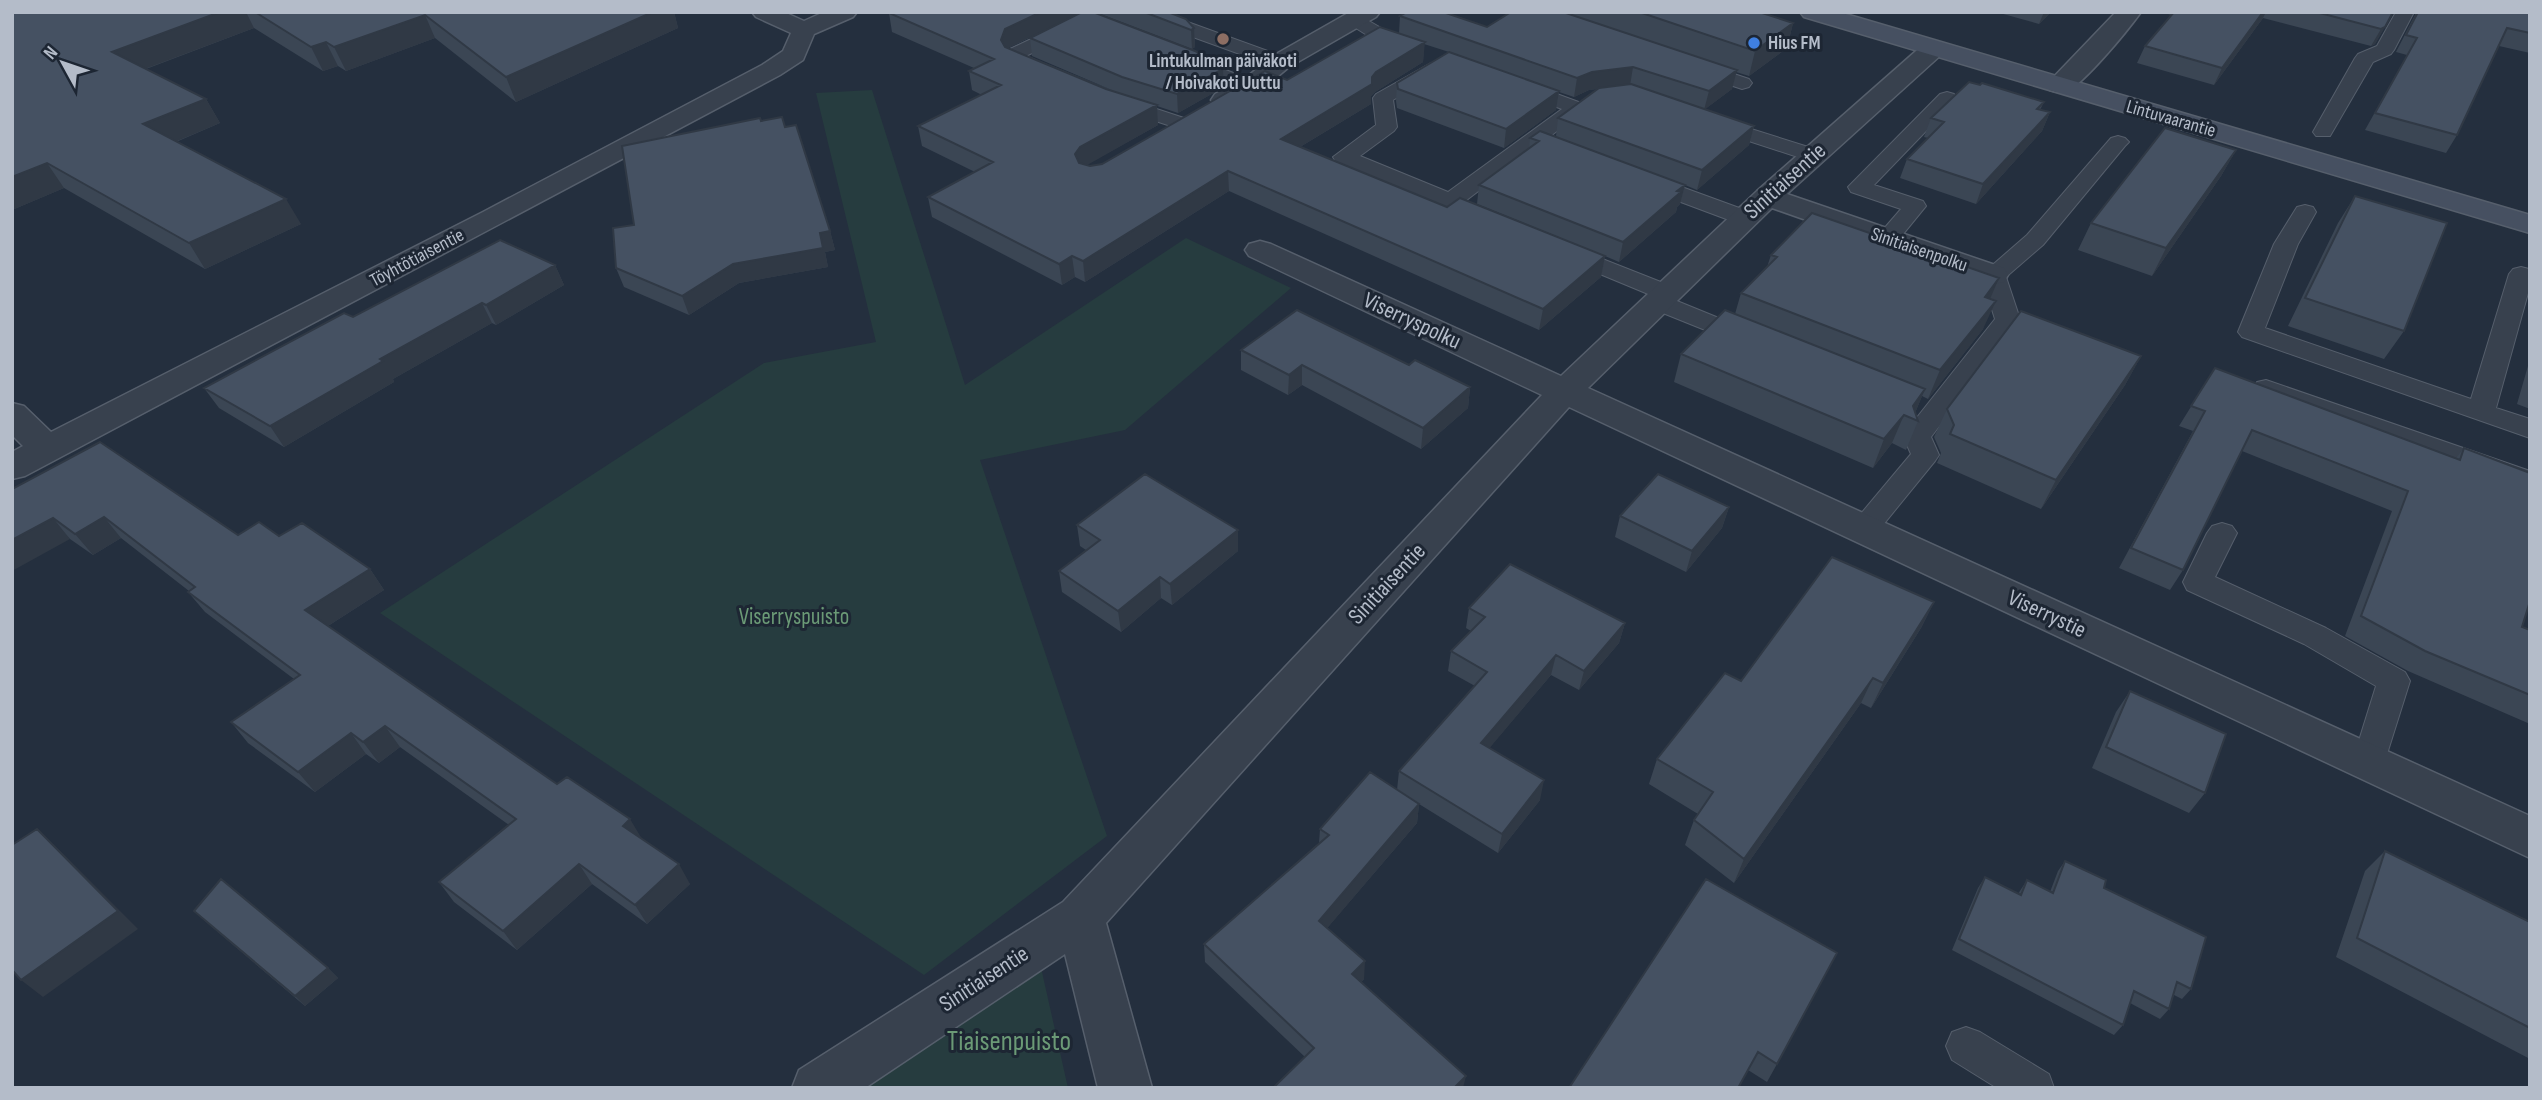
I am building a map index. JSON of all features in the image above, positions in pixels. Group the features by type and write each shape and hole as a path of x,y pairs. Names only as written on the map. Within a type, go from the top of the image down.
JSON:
{"street":[{"path":"764,12 804,30 845,12"},
{"name":"Lintuvaarantie","path":"1812,12 2530,224"},
{"path":"2059,85 2084,63 2126,13"},
{"path":"1149,143 1250,86 1280,62 1362,16"},
{"name":"Töyhtötiaisentie","path":"12,467 493,218 771,70 794,55 804,30"},
{"name":"Sinitiaisentie","path":"818,1088 1080,916 1565,391 1756,208 1933,49"},
{"name":"Sinitiaisenpolku","path":"1756,208 1887,239 1993,275"},
{"name":"Viserryspolku","path":"1260,250 1565,391"},
{"name":"Viserrystie","path":"1565,391 2530,838"},
{"path":"12,414 47,449"},
{"path":"1080,916 1125,1088"}],"lane":[{"path":"1142,12 1280,62"},
{"path":"2323,132 2365,58 2384,50 2405,12"},
{"path":"1362,16 1388,40 1444,61 1382,99 1387,127 1343,157 1435,194 1506,227"},
{"path":"1066,81 1016,60 1017,53 1087,18"},
{"path":"1165,48 1250,86"},
{"path":"1677,61 1742,83"},
{"path":"1449,202 1583,103 1505,82"},
{"path":"1104,97 1183,124"},
{"path":"1887,239 1915,206 1860,187 1947,98"},
{"path":"1695,116 1813,156"},
{"path":"1534,139 1559,148"},
{"path":"1864,529 1925,455 1917,436 2008,319 1993,275 2035,240 2118,142"},
{"path":"1621,172 1756,208"},
{"path":"2305,212 2286,244 2251,332 2530,429"},
{"path":"1543,242 1770,348"},
{"path":"2481,412 2521,274"},
{"path":"2246,381 2530,481"},
{"path":"1909,404 1934,414"},
{"path":"2222,533 2198,582 2315,636 2394,681 2369,763"},
{"path":"1966,1046 2034,1088"}],"green space":[{"name":"Viserryspuisto","path":"872,90 965,385 1186,238 1291,288 1125,430 980,460 1107,836 924,975 380,613 764,363 876,342 816,93"},
{"name":"Tiaisenpuisto","path":"1040,963 1068,1088 855,1088"}],"building":[{"path":"12,12 220,12 112,52 206,99 143,124 286,199 189,243 47,163 12,177"},
{"path":"255,12 653,12 506,77 425,15 334,47 326,42 311,47"},
{"path":"890,12 1041,12 1005,29 1001,40 1005,47 1106,89 1157,105 1080,147 1075,154 1079,163 1090,166 1102,164 1265,71 1287,80 1380,27 1425,42 1376,72 1372,77 1372,84 1281,139 1447,207 1460,198 1605,256 1543,309 1228,171 1083,261 1072,256 1059,264 928,197 993,162 918,126 1001,85 969,71 994,59"},
{"path":"1082,12 1093,12 1195,51 1223,69 1177,94 1122,77 1030,38"},
{"path":"1144,12 1168,12 1186,19 1194,28 1191,30"},
{"path":"1407,12 1443,12 1487,27 1511,12 1563,12 1737,70 1709,91 1633,67 1592,72 1577,78 1400,16"},
{"path":"1639,12 1759,12 1793,23 1755,51"},
{"path":"2174,12 2263,12 2222,68 2145,46"},
{"path":"2316,12 2393,12 2385,27 2381,29"},
{"path":"2418,12 2530,12 2530,33 2507,28 2457,135 2375,113 2417,38 2406,35"},
{"path":"1449,52 1559,91 1506,129 1398,89 1397,83"},
{"path":"1969,82 1980,85 1982,83 2044,102 2037,109 2050,112 1983,184 1907,159 1944,122 1931,118"},
{"path":"1631,84 1754,126 1702,170 1558,118 1599,88"},
{"path":"782,117 785,127 796,125 830,231 820,233 823,248 733,264 682,296 616,268 613,228 634,225 622,146 760,118 761,121"},
{"path":"2165,128 2236,150 2166,248 2091,223"},
{"path":"1540,131 1685,185 1677,191 1681,192 1623,242 1479,185 1539,141 1530,138"},
{"path":"2355,196 2447,223 2404,331 2305,298"},
{"path":"1812,213 1999,278 1985,297 1996,301 1940,370 1741,293 1777,257 1771,255"},
{"path":"500,240 555,265 486,305 482,303 380,359 383,361 270,426 204,388 344,313 353,317"},
{"path":"1297,310 1409,365 1415,360 1470,387 1423,428 1302,365 1289,375 1241,350"},
{"path":"1725,310 1925,389 1913,406 1918,421 1904,415 1884,439 1681,354"},
{"path":"2021,311 2141,356 2056,480 1950,434 1954,425 1947,409"},
{"path":"2215,368 2460,460 2464,448 2530,473 2530,601 2522,627 2530,630 2530,695 2425,651 2361,616 2408,491 2252,430 2183,570 2131,548 2205,411 2191,406"},
{"path":"100,442 238,535 259,522 279,536 302,523 370,569 305,610 557,784 567,777 630,819 623,826 679,864 635,905 579,864 503,931 439,882 516,819 385,726 363,742 351,733 298,772 231,722 300,675 188,592 195,587 104,517 75,534 53,518 12,540 12,489"},
{"path":"1145,474 1238,530 1170,584 1160,577 1118,611 1059,571 1100,540 1077,525"},
{"path":"1658,474 1729,507 1692,551 1620,516"},
{"path":"1832,557 1934,602 1883,683 1873,678 1744,859 1694,820 1713,792 1657,759 1725,673 1741,681"},
{"path":"1510,564 1625,623 1584,671 1556,655 1481,743 1544,780 1502,834 1399,771 1487,672 1451,651 1485,617 1469,608"},
{"path":"2130,691 2226,734 2205,793 2106,747"},
{"path":"1370,772 1419,804 1319,921 1365,961 1352,974 1466,1076 1454,1088 1273,1088 1314,1048 1204,944 1329,835 1320,829"},
{"path":"37,829 118,911 21,980 12,970 12,845"},
{"path":"2385,851 2530,922 2530,1028 2357,938"},
{"path":"2065,861 2106,880 2104,888 2206,937 2191,989 2177,982 2169,1009 2134,991 2123,1025 1959,939 1985,877 2021,895 2027,880 2053,893"},
{"path":"221,879 328,968 295,996 194,911"},
{"path":"1706,879 1837,953 1777,1064 1758,1052 1738,1088 1569,1088"}],"place":[{"name":"Lintukulman päiväkoti / Hoivakoti Uuttu","path":"1223,39"},
{"name":"Hius FM","path":"1754,43"}]}
